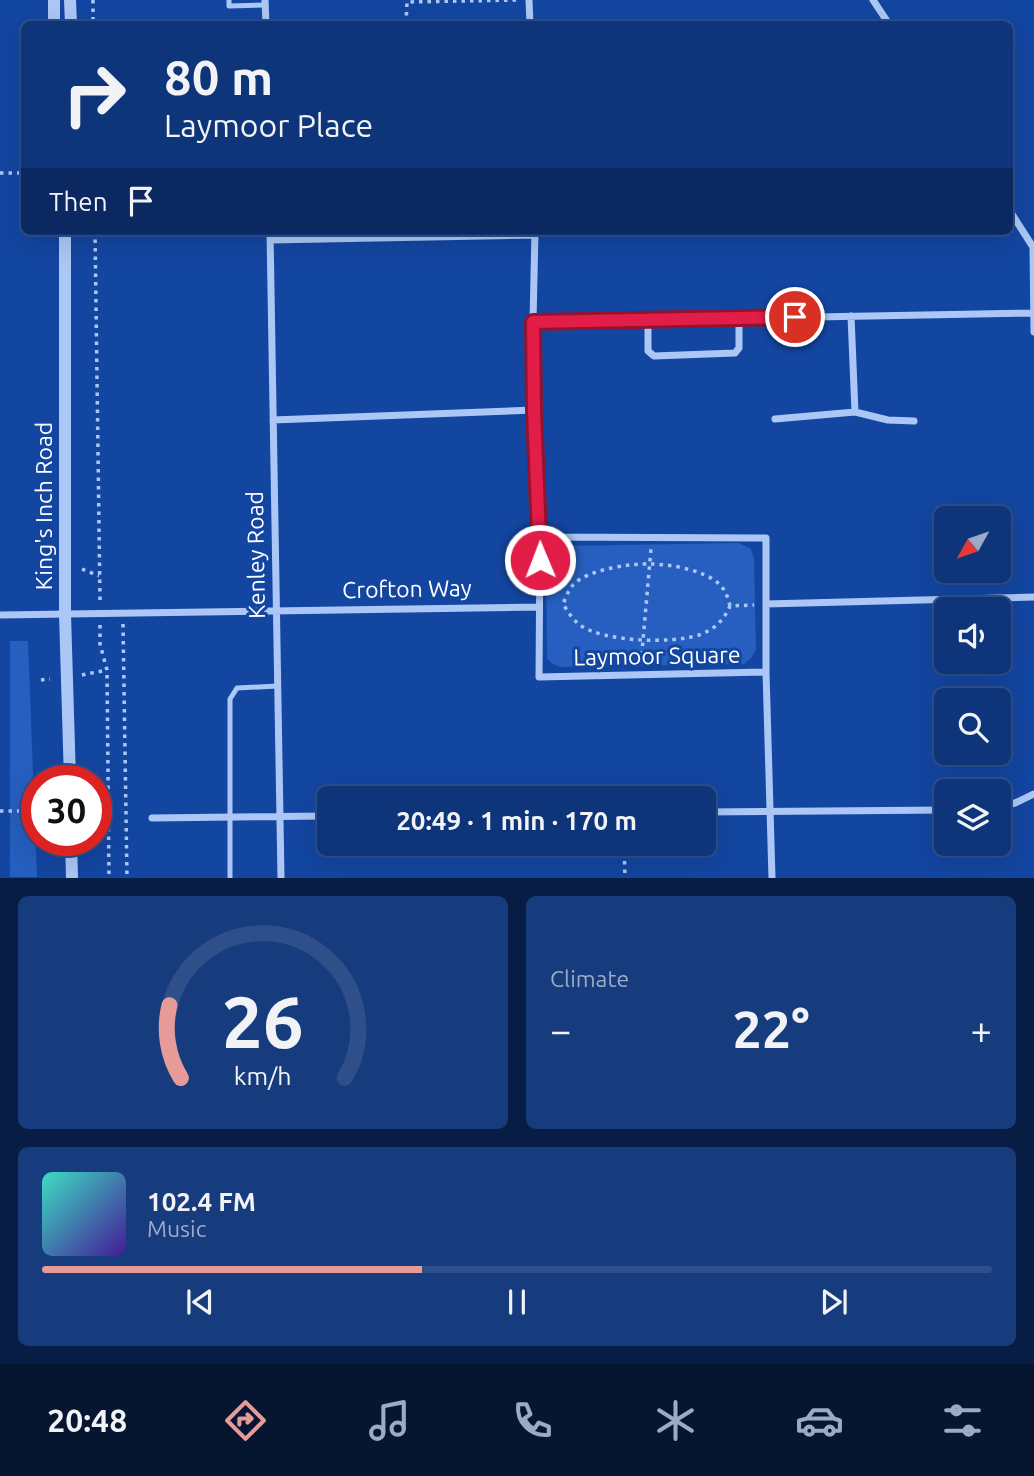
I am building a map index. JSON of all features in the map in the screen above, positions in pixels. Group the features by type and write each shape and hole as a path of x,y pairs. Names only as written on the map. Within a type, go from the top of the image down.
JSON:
{"street":[{"path":"54,0 54,21"},
{"path":"71,0 71,21"},
{"path":"529,0 530,21"},
{"path":"873,0 887,21"},
{"path":"265,3 266,21"},
{"path":"1013,216 1033,247 1034,332"},
{"name":"King's Inch Road","path":"65,235 65,614 70,765"},
{"name":"Kenley Road","path":"270,235 281,877"},
{"path":"535,235 534,411 540,537"},
{"path":"533,322 1034,313"},
{"path":"851,316 855,412"},
{"path":"648,320 648,351 654,356 735,353 739,348 740,318"},
{"path":"273,420 534,411"},
{"path":"775,419 855,412 888,420 914,421"},
{"name":"Laymoor Square","path":"540,537 652,537 766,538 766,672 539,677 540,537"},
{"path":"766,604 1034,597"},
{"name":"Crofton Way","path":"0,615 539,607"},
{"path":"766,672 772,877"},
{"path":"1011,804 1034,794"},
{"path":"716,812 934,810"},
{"path":"152,818 317,816"},
{"path":"71,856 72,877"}],"lane":[{"path":"229,0 229,6 265,3"},
{"path":"230,877 230,699 237,688 277,686"}],"path":[{"path":"93,0 93,21"},
{"path":"406,21 407,2 529,0"},
{"path":"0,173 21,173"},
{"path":"95,235 100,644 107,670 110,877"},
{"path":"640,676 652,537"},
{"path":"651,564 690,570 710,577 721,585 727,594 730,606 726,617 698,636 643,641 590,631 580,625 563,604 572,585 580,579 618,568 651,564"},
{"path":"730,606 766,604"},
{"path":"123,612 127,877"},
{"path":"0,811 21,811"},
{"path":"624,856 625,877"}],"shaded area":[{"path":"739,543 751,549 754,559 756,650 744,664 560,667 547,659 546,559 554,550 561,546"},
{"path":"10,641 28,641 33,765 21,765 21,856 36,856 37,877 10,877"}],"route":[{"path":"540,560 533,322 795,317"}]}
